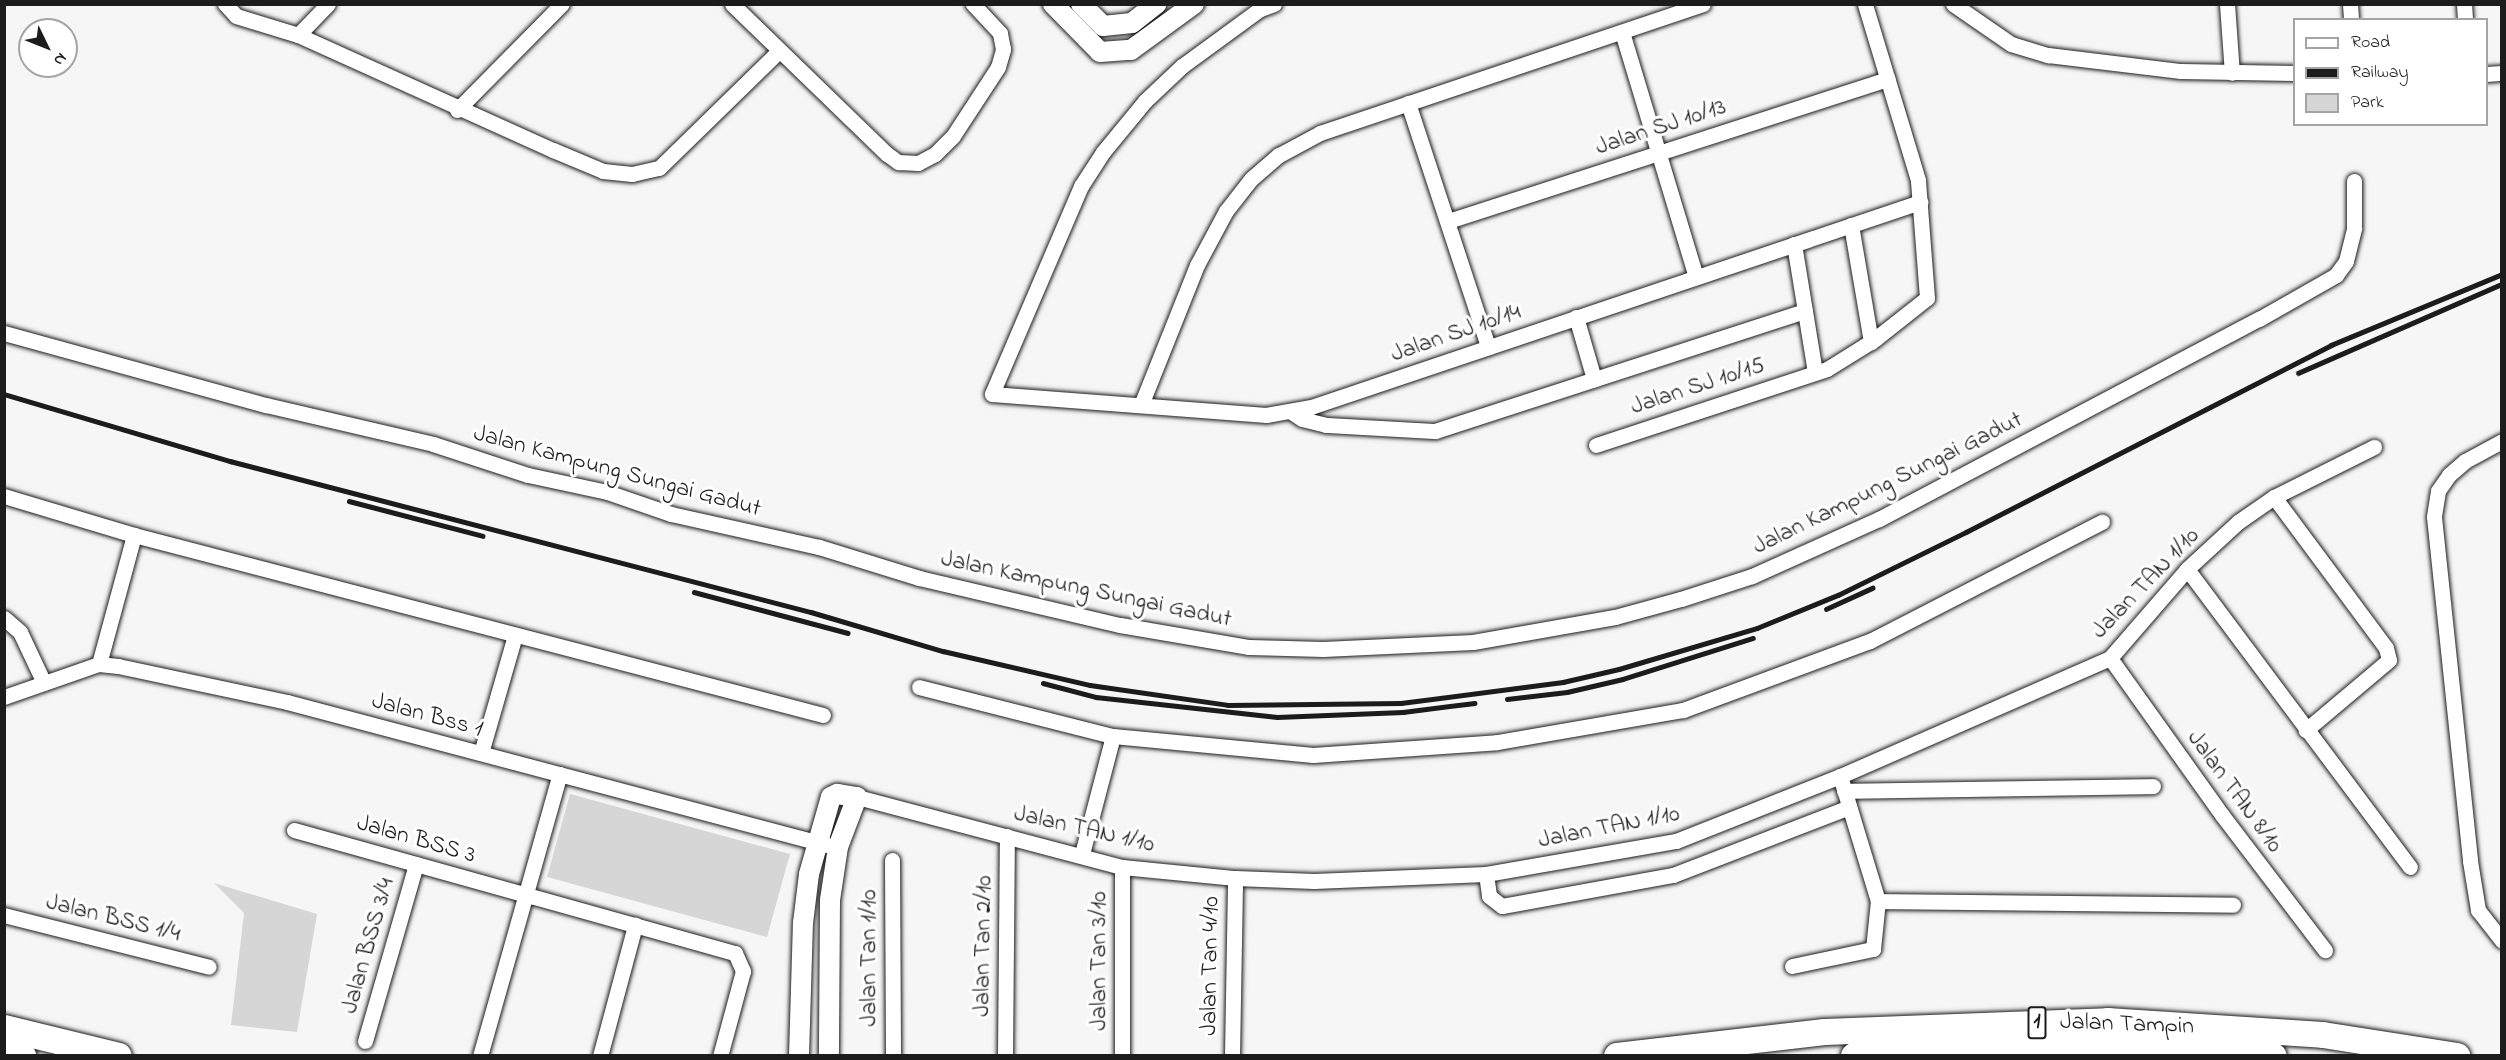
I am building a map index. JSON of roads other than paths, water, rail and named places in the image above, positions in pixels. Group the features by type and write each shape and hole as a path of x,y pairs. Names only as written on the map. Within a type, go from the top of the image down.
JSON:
{"highway":[{"name":"Jalan Tampin","path":"1617,1056 1825,1032 2108,1021 2323,1035 2457,1056"},
{"path":"4,1028 119,1056"},
{"name":"Jalan Tampin","path":"1854,1056 2102,1045 2274,1056"},
{"path":"4,1051 23,1056"}],"street":[{"path":"225,4 236,16 298,35 457,110 603,171 632,174 659,168 779,51"},
{"path":"298,35 328,4"},
{"path":"457,110 562,4"},
{"path":"732,4 886,154 898,162 918,162 935,154 953,136 998,68 1003,49 1000,33 973,4"},
{"path":"1053,4 1100,52 1131,50 1194,4"},
{"path":"1081,4 1103,26 1132,22 1156,4"},
{"name":"Jalan SJ 10/14","path":"1274,4 1260,9 1182,66 1145,101 1103,152 1081,186 992,394 1266,415 1290,411 1920,202"},
{"path":"1142,405 1197,265 1226,211 1251,179 1279,155 1320,133 1703,4"},
{"path":"1865,4 1918,180 1920,202"},
{"path":"1953,4 2010,44 2048,55 2181,71 2293,73"},
{"path":"2228,4 2232,73"},
{"path":"1623,32 1657,153 1696,277"},
{"name":"Jalan SJ 10/13","path":"1448,221 1888,79"},
{"path":"1408,103 1488,346"},
{"name":"Jalan Kampung Sungai Gadut","path":"4,333 255,403 434,444 528,475 607,492 671,514 819,547 919,578 1120,625 1249,647 1323,649 1473,642 1605,619 1681,599 1752,576 1879,519 2259,319 2336,275 2346,261 2354,228 2354,181"},
{"name":"Jalan SJ 10/15","path":"1596,445 1815,372 1871,342 1927,298 1920,202"},
{"path":"1851,225 1871,342"},
{"path":"1794,244 1815,372"},
{"path":"1290,411 1302,419 1326,425 1435,431 1805,311"},
{"path":"1576,316 1594,380"},
{"path":"2502,441 2465,461 2449,475 2438,491 2434,517 2470,861 2478,910 2502,941"},
{"name":"Jalan TAN 1/10","path":"857,797 1082,854 1122,867 1234,878 1314,881 1486,874 1677,842 1840,776 2110,658 2187,569 2238,522 2274,497 2374,447"},
{"path":"4,496 134,535 823,715"},
{"path":"2274,497 2386,648 2389,660 2306,730"},
{"path":"920,687 1113,736 1313,755 1497,742 1683,710 1870,641 2102,522"},
{"path":"4,697 99,664 134,535"},
{"path":"2187,569 2410,867"},
{"path":"4,618 20,632 44,683"},
{"path":"481,753 515,635"},
{"name":"Jalan TAN 8/10","path":"2110,658 2325,950"},
{"name":"Jalan Bss 1","path":"99,664 269,698 838,847"},
{"path":"1082,854 1113,736"},
{"path":"480,1056 560,774"},
{"path":"1792,966 1873,949 1878,901 1840,776"},
{"path":"1845,791 2153,786"},
{"path":"799,1056 802,923 816,843 831,797 837,794 857,797 838,847 827,954 829,1056"},
{"path":"1486,874 1489,896 1502,906 1673,875 1849,807"},
{"name":"Jalan BSS 3","path":"294,830 735,953 742,960 743,971 720,1056"},
{"name":"Jalan Tan 2/10","path":"1005,1056 1007,836"},
{"name":"Jalan Tan 1/10","path":"892,860 892,1056"},
{"name":"Jalan BSS 3/4","path":"365,1041 416,864"},
{"name":"Jalan Tan 3/10","path":"1122,867 1122,1056"},
{"name":"Jalan Tan 4/10","path":"1232,1056 1234,878"},
{"path":"1878,901 2233,905"},
{"name":"Jalan BSS 1/4","path":"4,915 209,967"},
{"path":"600,1056 635,925"}],"railway":[{"path":"4,394 230,461 811,612 943,651 1090,685 1228,705 1401,703 1563,682 1619,669 1757,628 1838,595 1966,532 2331,345 2502,274"},
{"path":"2298,373 2502,284"},
{"path":"349,501 483,536"},
{"path":"1826,609 1872,588"},
{"path":"694,592 848,633"},
{"path":"1507,699 1567,692 1623,679 1753,638"},
{"path":"1043,683 1096,697 1277,717 1403,712 1474,703"}]}
